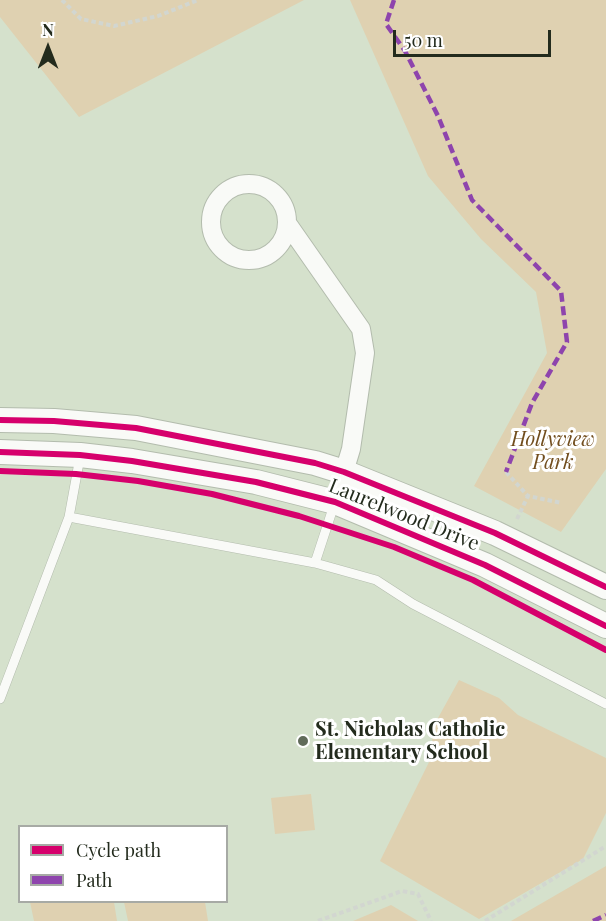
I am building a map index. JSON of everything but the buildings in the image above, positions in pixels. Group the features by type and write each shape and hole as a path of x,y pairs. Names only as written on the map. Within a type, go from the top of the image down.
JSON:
{"street":[{"path":"287,224 281,243 272,252 256,259 237,258 225,252 213,236 212,211 218,199 232,188 250,184 271,191 280,201 286,213 287,224 361,329 365,353 351,449 335,502"},
{"name":"Laurelwood Drive","path":"0,420 54,421 136,428 315,463 344,472 495,532 606,587"},
{"name":"Laurelwood Drive","path":"0,452 80,455 132,461 256,482 335,502 485,565 606,626"}],"lane":[{"path":"0,699 69,517 80,455"},
{"path":"315,563 335,502"},
{"path":"69,517 315,563 376,580 413,604 606,704"}],"path":[{"path":"62,0 81,19 114,26 158,16 198,0"},
{"path":"506,472 528,496 562,503"},
{"path":"517,520 528,496"},
{"path":"485,921 492,919 606,846"},
{"path":"318,921 402,891 418,894 431,921"}],"green space":[{"path":"0,0 304,0 79,117 0,17"},
{"name":"Hollyview Park","path":"350,0 606,0 606,469 561,532 474,486 547,353 536,292 481,239 428,176"},
{"path":"459,680 499,698 518,715 606,758 606,813 583,859 479,919 380,861 433,754 432,736 438,718"},
{"path":"311,794 315,830 275,834 271,798"},
{"path":"606,866 606,921 511,921"},
{"path":"30,903 114,903 117,921 34,921"},
{"path":"124,903 205,903 208,921 128,921"},
{"path":"391,905 418,921 353,921"}],"marked path":[{"path":"394,0 386,24 405,51 438,116 472,200 561,291 567,342 532,403 506,472"},
{"path":"593,921 606,915"}],"cycle path":[{"path":"0,420 54,421 136,428 315,463 344,472 495,533 606,587"},
{"path":"0,452 80,455 132,461 256,482 335,502 485,565 606,626"},
{"path":"0,471 76,474 138,481 212,494 299,516 394,547 473,580 606,650"}],"place":[{"name":"St. Nicholas Catholic Elementary School","path":"303,741"}]}
